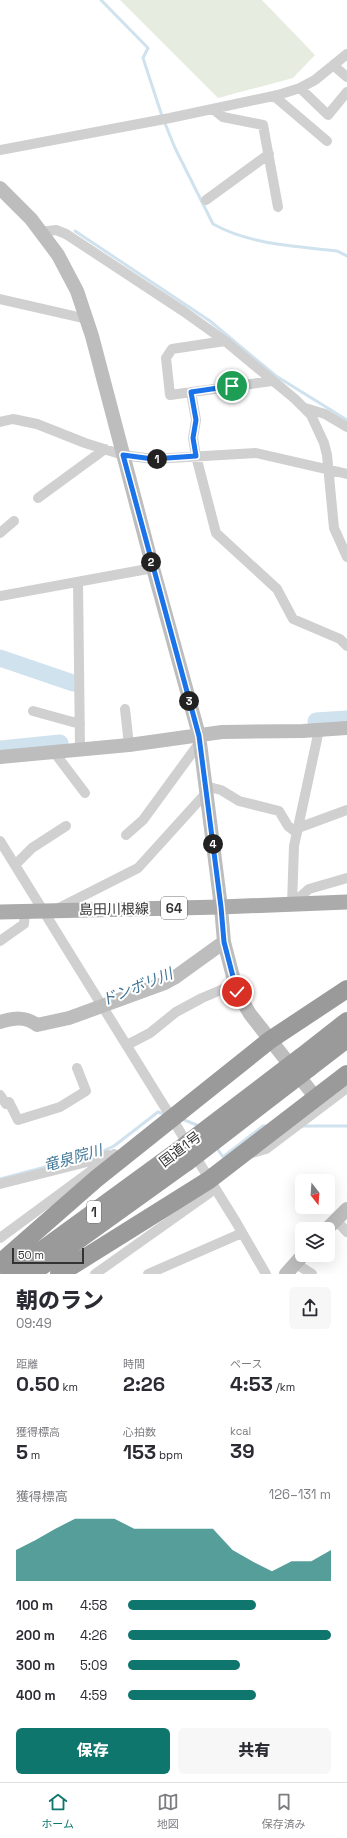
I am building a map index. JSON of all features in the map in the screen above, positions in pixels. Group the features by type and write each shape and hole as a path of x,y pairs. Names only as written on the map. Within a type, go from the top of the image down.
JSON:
{"highway":[{"path":"0,1263 96,1179 172,1120 270,1040 347,989"},
{"name":"国道1号","path":"305,1063 347,1021"},
{"name":"国道1号","path":"31,1274 305,1063 347,1039"},
{"path":"59,1274 212,1184 240,1156 316,1098 347,1078"},
{"name":"国道1号","path":"9,1274 183,1156"}],"main road":[{"name":"島田川根線","path":"0,912 221,907 347,902"}],"street":[{"path":"0,150 156,121 274,96 300,88 315,80 347,54"},
{"path":"333,65 347,78"},
{"path":"300,88 328,115 347,92"},
{"path":"274,96 327,141"},
{"path":"213,109 223,117 263,125 278,207"},
{"path":"206,200 268,154"},
{"path":"0,188 31,218 58,255 68,272 87,319 152,568 199,739 221,907 224,942 235,984 244,1005 316,1098"},
{"path":"41,232 56,230 66,234 183,310 225,341 304,407 311,415 324,443 334,528 347,557"},
{"path":"0,299 87,319"},
{"path":"225,341 172,349 166,358 170,395 272,381"},
{"path":"191,392 196,420 193,438 196,456 216,533 277,589 293,619 345,641"},
{"path":"304,407 325,414 347,427"},
{"path":"0,422 12,419 37,424 123,455 153,459 256,453 347,474"},
{"path":"38,498 105,449"},
{"path":"0,533 14,521"},
{"path":"0,596 152,568"},
{"path":"78,582 80,749"},
{"path":"125,709 130,745"},
{"path":"33,711 80,724"},
{"path":"0,757 199,739 222,732 347,728"},
{"path":"292,904 294,846 318,730"},
{"path":"126,836 143,820 199,739"},
{"path":"54,752 85,793"},
{"path":"49,910 138,868 206,790 221,790 239,801 279,811 288,826 297,831"},
{"path":"297,831 347,810"},
{"path":"15,865 32,848 66,826"},
{"path":"0,841 15,865 49,910 102,1005 266,1274"},
{"path":"292,904 309,889 347,878"},
{"path":"0,941 24,924 25,911"},
{"path":"0,1022 29,1019 37,1026 68,1018 165,983 224,942"},
{"path":"126,1045 150,1033 176,1012 202,998 235,984"},
{"path":"0,1095 18,1120 60,1107 86,1091 77,1068"},
{"path":"240,1156 266,1149 347,1078"},
{"path":"0,1184 83,1163 116,1152 135,1149"},
{"path":"0,1238 116,1152"},
{"path":"95,1274 212,1184"},
{"path":"333,1222 347,1209"},
{"path":"335,1226 347,1232"},
{"path":"148,1274 242,1233"},
{"path":"295,1264 312,1274"}],"shaded area":[{"path":"120,0 262,0 315,55 293,78 218,98"}],"waterway":[{"path":"101,0 148,48 143,58 162,116 175,148 213,224 242,236 274,244 337,251 347,256"},
{"path":"75,231 210,321 276,376 347,420"},
{"path":"0,658 73,683"},
{"path":"316,721 347,719"},
{"path":"0,749 60,743"},
{"name":"竜泉院川","path":"0,1179 101,1152 114,1146 158,1112 167,1115"},
{"name":"竜泉院川","path":"182,1119 199,1126"},
{"name":"竜泉院川","path":"216,1147 223,1157 263,1126 267,1126"},
{"name":"竜泉院川","path":"303,1126 347,1126"}],"route":[{"path":"232,386 191,392 196,420 193,438 196,456 153,459 123,455 152,568 199,736 221,907 224,942 237,992"}],"water label":[{"name":"ドンボリ川","path":"137,987"}]}
